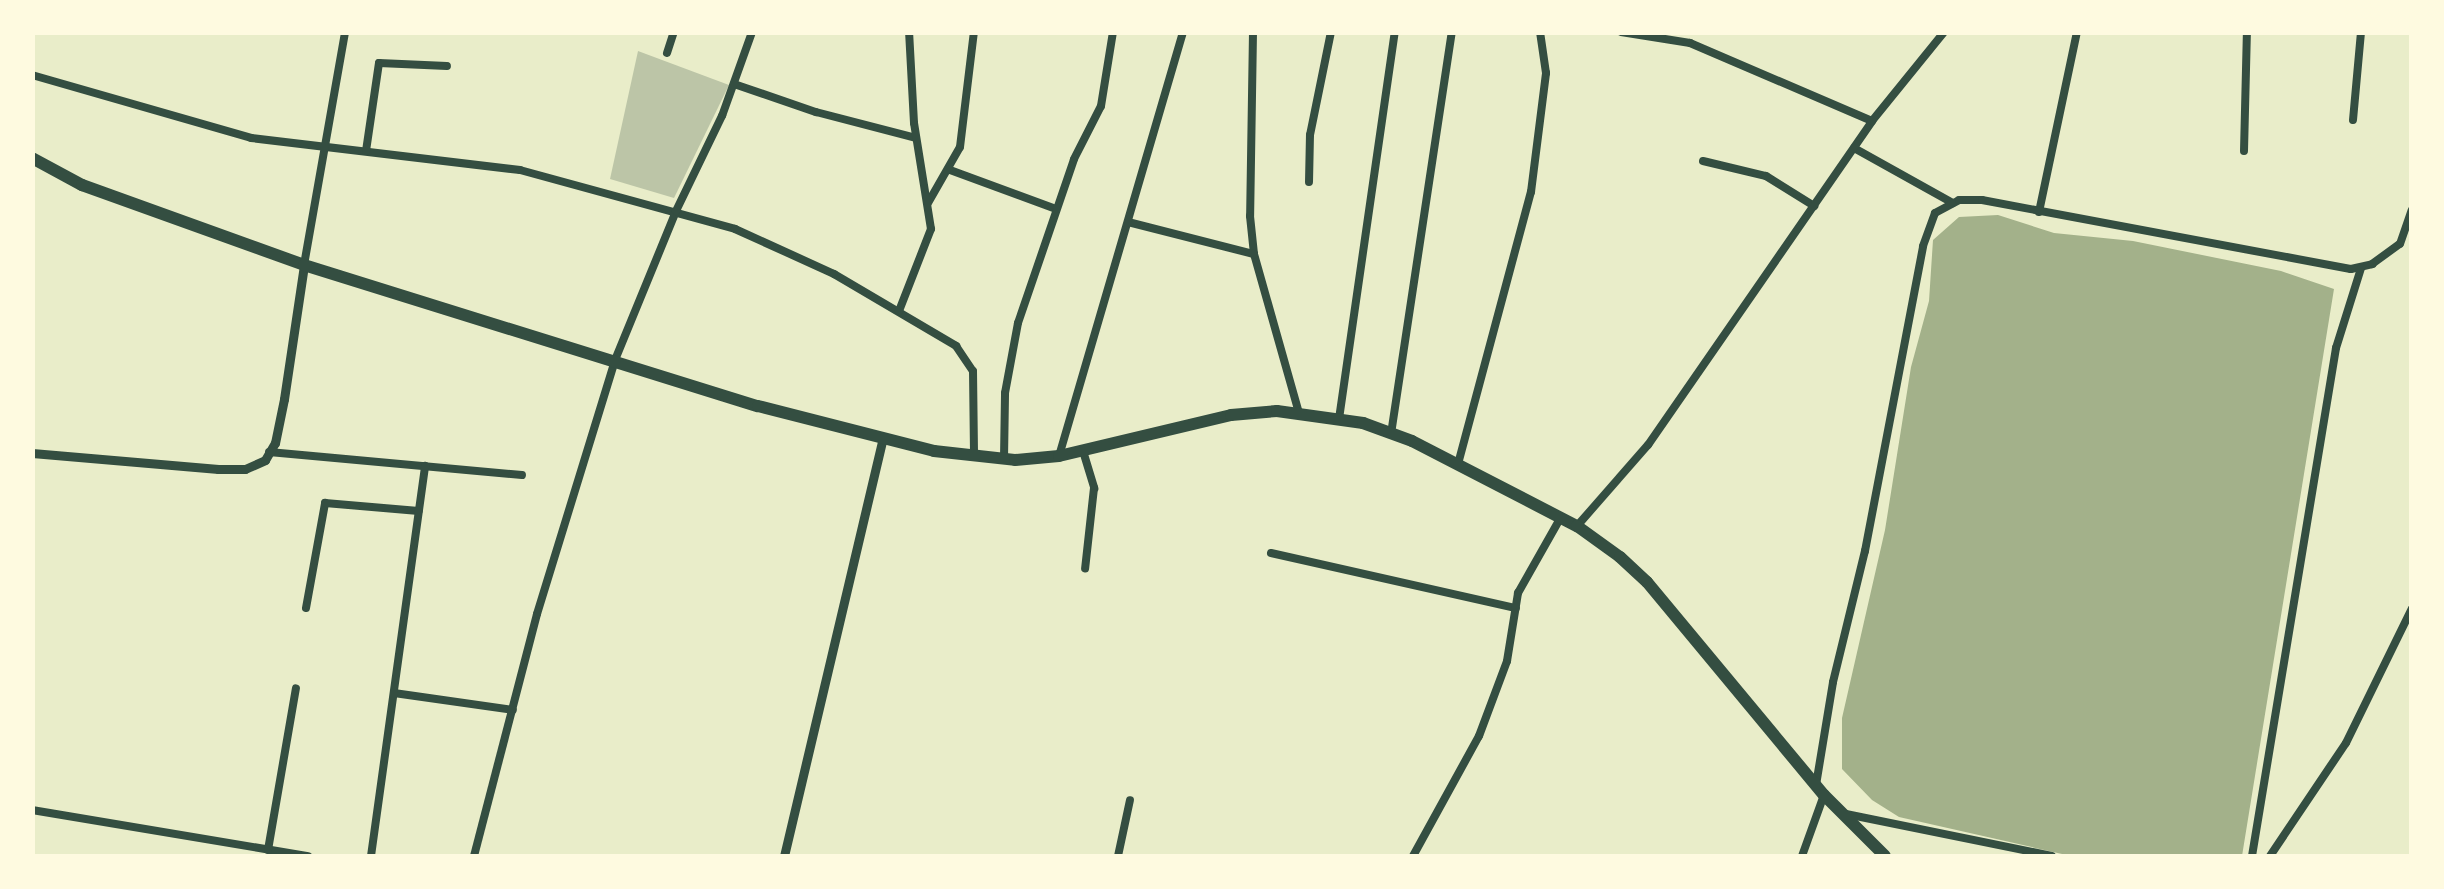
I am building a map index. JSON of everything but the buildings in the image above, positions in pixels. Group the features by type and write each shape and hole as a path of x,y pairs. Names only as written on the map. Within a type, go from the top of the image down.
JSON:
{"highway":[{"path":"32,158 82,185 304,266 882,440 974,457 1059,456 1231,416 1299,412 1391,434 1576,526 1647,582 1820,790 1886,856"}],"street":[{"path":"32,452 245,468 265,460 284,399 346,32"},
{"path":"667,54 674,32"},
{"path":"474,856 512,710 615,360 734,84 752,32"},
{"path":"899,312 929,241 928,203 916,138 909,32"},
{"path":"928,203 950,170 960,146 974,32"},
{"path":"1004,459 1008,362 1074,159 1102,106 1113,32"},
{"path":"1059,456 1183,32"},
{"path":"1253,32 1250,216 1254,254 1299,412"},
{"path":"1309,182 1310,134 1331,32"},
{"path":"1339,419 1395,32"},
{"path":"1391,434 1452,32"},
{"path":"1458,464 1532,192 1546,73 1540,32"},
{"path":"1621,32 1690,43 1872,121"},
{"path":"1576,526 1648,445 1872,121 1944,32"},
{"path":"2039,212 2077,32"},
{"path":"2244,151 2248,32"},
{"path":"2352,120 2361,32"},
{"path":"366,151 380,63 447,66"},
{"path":"32,75 250,138 520,170 735,229 798,257 956,346 968,358 975,389 974,457"},
{"path":"734,84 816,112 916,138"},
{"path":"1854,148 1953,203"},
{"path":"1702,161 1766,176 1814,206"},
{"path":"950,170 1056,209"},
{"path":"1802,856 1820,790 1832,682 1866,551 1923,246 1935,214 1953,203 1982,200 2361,268"},
{"path":"2252,856 2336,348 2361,268 2400,244 2412,210"},
{"path":"1128,222 1254,254"},
{"path":"784,856 882,440"},
{"path":"1083,450 1094,488 1084,569"},
{"path":"270,452 522,475"},
{"path":"371,856 425,466"},
{"path":"306,608 319,516 325,502 419,511"},
{"path":"1414,856 1479,736 1507,661 1523,581 1560,517"},
{"path":"1271,553 1516,608"},
{"path":"2270,856 2346,742 2412,608"},
{"path":"268,850 296,688"},
{"path":"394,692 512,710"},
{"path":"1118,856 1130,800"},
{"path":"32,810 308,856"},
{"path":"1843,814 2046,856"}],"shaded area":[{"path":"1998,215 2054,233 2133,241 2281,271 2334,289 2242,856 2071,856 1899,817 1872,800 1842,769 1842,718 1885,530 1911,367 1929,301 1933,240 1959,217"}]}
